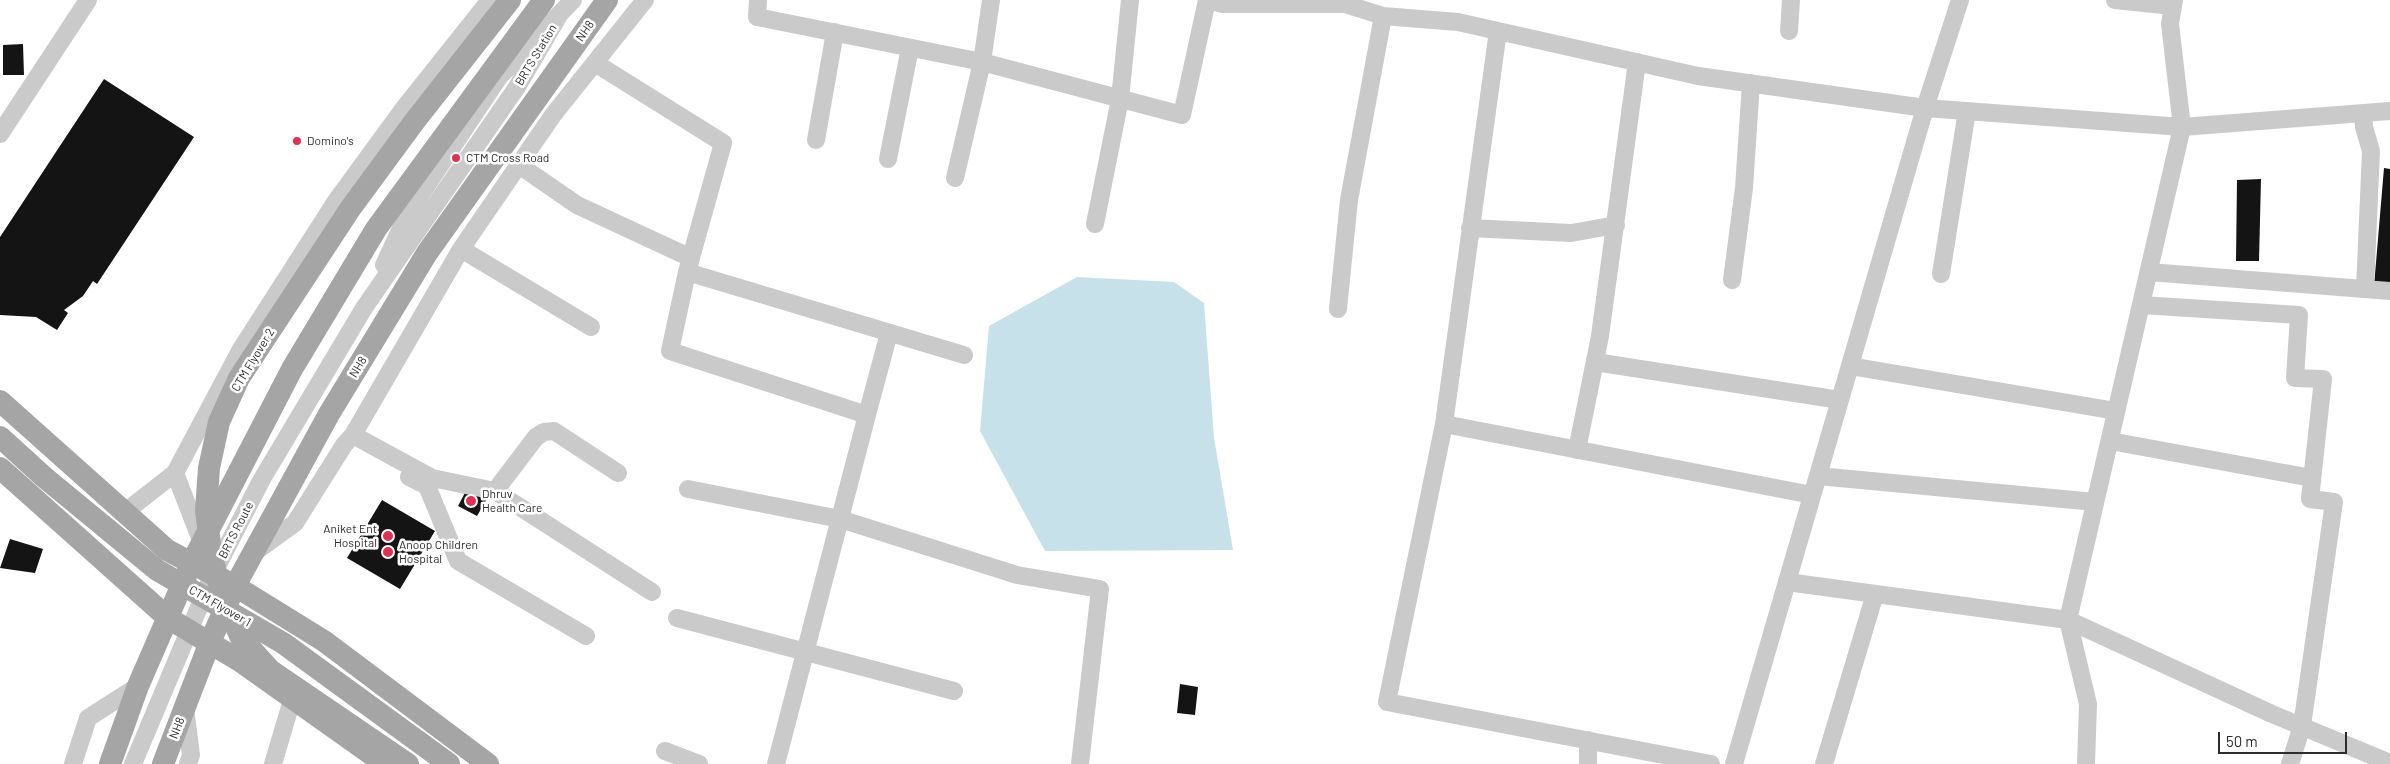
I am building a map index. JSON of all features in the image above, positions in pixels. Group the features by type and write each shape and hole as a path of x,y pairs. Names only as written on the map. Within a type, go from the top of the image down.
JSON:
{"main road":[{"name":"CTM Flyover 2","path":"408,764 270,670 241,638 221,592 211,553 206,510 209,468 219,422 239,378 350,209 414,122 510,0"},
{"path":"110,764 138,686 192,564 292,369 376,229 544,0"},
{"name":"NH8","path":"163,764 210,642 235,586 329,414 427,253 607,0"},
{"path":"0,401 167,550 235,586 324,641 488,764"},
{"name":"CTM Flyover 1","path":"0,437 44,477 157,570 283,643 449,764"},
{"path":"0,468 168,618 210,642 384,764"}],"street":[{"path":"0,134 88,0"},
{"path":"125,512 175,472 241,349 336,201 404,108 490,0"},
{"name":"BRTS Station","path":"364,308 517,87 558,18 573,0"},
{"path":"758,0 757,17 982,62 1182,115 1208,0 1223,4 1333,2 1383,16 1458,22 1698,76 1925,108 2182,127 2390,111"},
{"path":"955,178 982,62 992,0"},
{"path":"1095,224 1120,99 1130,0"},
{"path":"1789,31 1791,0"},
{"path":"1734,764 1925,108 1960,0"},
{"path":"2086,764 2088,704 2068,620 2182,127 2170,24 2174,3 2115,0"},
{"path":"251,555 296,523 349,440 461,249 553,115 641,1"},
{"path":"1338,309 1349,200 1383,16"},
{"path":"1498,31 1444,424 1387,702 1711,764"},
{"path":"816,140 835,32"},
{"path":"888,159 910,48"},
{"path":"1577,450 1595,362 1616,225 1637,62"},
{"path":"595,63 723,142 689,265 670,351 868,415"},
{"path":"1732,280 1744,188 1751,83"},
{"path":"1940,274 1967,111"},
{"path":"2363,114 2364,127 2371,151 2366,289"},
{"path":"519,165 577,205 689,265 889,333 964,355"},
{"path":"1470,228 1571,233 1616,225"},
{"path":"461,249 591,327"},
{"path":"2149,272 2390,291"},
{"path":"2141,305 2299,315 2295,378 2323,379 2310,499 2334,502 2302,726 2290,764"},
{"name":"BRTS Route","path":"133,764 213,574 262,479 364,308"},
{"path":"776,764 889,333"},
{"path":"1595,362 1840,400"},
{"path":"1850,366 2116,411"},
{"path":"1444,424 1812,495"},
{"path":"495,490 529,445 544,432 554,431 618,473"},
{"path":"349,440 432,478 495,490 652,592"},
{"path":"349,440 426,486 458,561 586,636"},
{"path":"2110,441 2312,478"},
{"path":"175,472 202,543"},
{"path":"1818,476 2095,502"},
{"path":"688,489 840,519 1017,575 1100,589 1080,764"},
{"path":"1786,582 2068,620 2302,726 2390,763"},
{"path":"1824,764 1875,594"},
{"path":"677,618 954,691"},
{"path":"73,764 88,718 138,686"},
{"path":"273,764 292,700"},
{"path":"185,707 191,755 188,764"},
{"path":"1588,740 1588,764"},
{"path":"665,751 699,764"}],"water":[{"path":"1077,277 1174,282 1204,303 1214,438 1233,550 1045,551 980,431 989,326"}],"building":[{"path":"23,44 24,75 3,75 3,45"},
{"path":"104,79 194,137 97,284 93,281 83,296 64,310 68,313 57,330 36,317 0,315 0,237"},
{"path":"2384,168 2390,169 2390,287 2374,286"},
{"path":"2261,179 2259,261 2236,261 2237,180"},
{"path":"468,487 488,497 477,516 458,506"},
{"path":"382,500 435,531 400,589 347,558"},
{"path":"10,539 43,549 35,573 0,568"},
{"path":"1180,684 1198,687 1195,715 1177,713"}],"place":[{"name":"Domino's","path":"297,141"},
{"name":"CTM Cross Road","path":"456,158"},
{"name":"Dhruv Health Care","path":"471,501"},
{"name":"Aniket Ent Hospital","path":"388,536"},
{"name":"Anoop Children Hospital","path":"388,552"}]}
